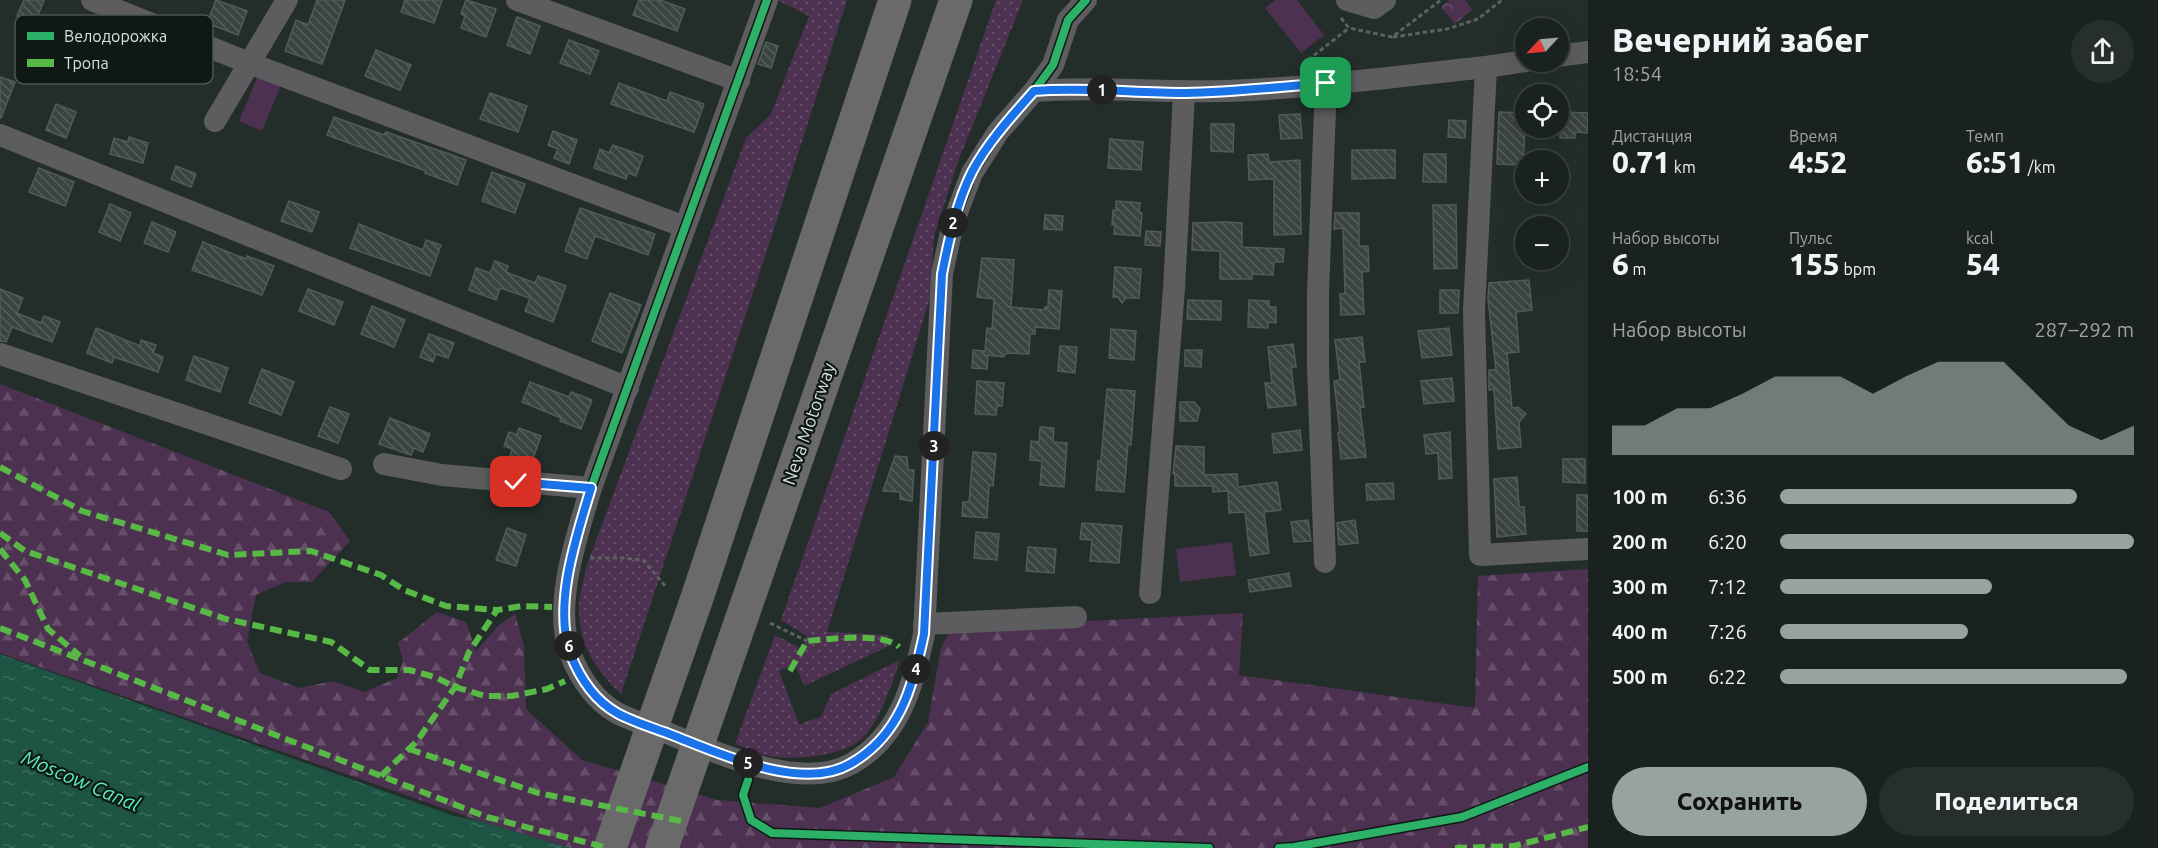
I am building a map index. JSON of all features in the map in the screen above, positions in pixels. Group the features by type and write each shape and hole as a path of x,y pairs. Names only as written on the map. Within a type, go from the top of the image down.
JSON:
{"highway":[{"path":"610,848 697,598 895,0"},
{"name":"Neva Motorway","path":"662,848 757,618 956,0"}],"street":[{"path":"92,0 129,15"},
{"path":"215,121 287,0"},
{"path":"517,0 739,81"},
{"path":"767,0 591,488 571,554 566,590 565,623 570,651 580,674 592,692 616,712 750,764 786,772 818,774 849,765 873,748 894,724 911,690 924,634 942,274 951,233 972,173 998,132 1034,91 1053,65 1068,20 1086,0"},
{"path":"1347,0 1374,8 1384,0"},
{"path":"213,49 686,227"},
{"path":"1569,55 1588,52"},
{"path":"1034,91 1067,89 1184,93 1244,91 1515,63"},
{"path":"1486,67 1474,311 1480,555 1588,549"},
{"path":"1325,562 1318,367 1318,292 1326,83"},
{"path":"1150,593 1174,289 1184,93"},
{"path":"0,135 628,388"},
{"path":"0,354 342,469"},
{"path":"384,464 442,475 591,488"},
{"path":"924,624 1076,617"}],"path":[{"path":"1392,37 1447,30 1478,19 1502,0"},
{"path":"1308,60 1349,28"},
{"path":"584,558 643,560 666,587"},
{"path":"757,618 807,641"}],"green space":[{"path":"777,0 847,0 621,694 602,674 584,642 579,617 580,593 587,565 746,138 771,114 809,16"},
{"path":"996,0 1023,0 957,164 934,236 930,298 827,632 888,635 891,645 804,686 795,664 779,671 799,724 821,717 831,694 900,660 879,715 859,741 839,751 813,756 787,758 761,754 735,744 775,635 802,649 807,636 781,620"},
{"path":"1275,0 1297,0 1324,35 1301,53 1265,8"},
{"path":"1449,0 1465,0 1472,10 1455,24 1441,7"},
{"path":"259,73 282,83 262,131 239,121"},
{"path":"0,384 329,512 350,541 312,582 285,582 256,595 247,642 260,673 299,688 333,681 364,692 397,678 403,661 398,643 437,612 466,622 476,651 499,625 515,614 524,646 526,709 582,760 717,800 820,808 894,777 928,722 941,648 951,628 1243,613 1239,675 1475,708 1478,576 1588,569 1588,848 570,848 480,821 0,653"},
{"path":"1232,542 1236,575 1180,582 1176,549"}],"water":[{"name":"Moscow Canal","path":"0,654 454,816 480,821 570,848 0,848"}],"building":[{"path":"24,0 44,0 38,15 17,15"},
{"path":"216,0 247,11 238,35 213,25 213,15 210,15"},
{"path":"317,0 345,0 322,64 285,51 296,20 308,25"},
{"path":"405,0 442,0 434,23 401,12"},
{"path":"466,0 496,9 486,37 461,28 465,16 461,14"},
{"path":"639,0 660,0 685,9 677,31 633,15"},
{"path":"517,17 540,26 530,54 507,45"},
{"path":"569,40 599,51 590,74 560,63"},
{"path":"766,42 778,46 771,68 758,64"},
{"path":"376,50 411,65 400,90 365,76"},
{"path":"0,77 15,82 1,118 0,118"},
{"path":"619,83 667,101 670,92 704,104 694,132 611,104"},
{"path":"490,93 527,106 518,132 480,119"},
{"path":"56,104 76,112 66,138 46,130"},
{"path":"1499,112 1515,113 1515,138 1525,138 1524,150 1515,150 1515,165 1497,164"},
{"path":"1569,112 1588,113 1588,133 1575,132 1575,138 1569,138"},
{"path":"1300,114 1302,138 1281,139 1279,115"},
{"path":"334,117 384,135 386,132 466,160 457,185 425,173 426,171 327,135"},
{"path":"1449,120 1466,121 1465,138 1448,137"},
{"path":"1211,124 1234,124 1233,152 1211,151"},
{"path":"553,131 577,140 569,164 554,158 558,149 548,145"},
{"path":"129,137 148,143 143,163 110,154 114,138 128,142"},
{"path":"1110,139 1143,142 1141,170 1108,168"},
{"path":"613,145 643,156 636,176 628,173 626,179 594,168 600,149 609,153"},
{"path":"1352,150 1395,150 1395,178 1352,179"},
{"path":"1268,154 1269,162 1300,160 1301,234 1274,235 1274,179 1249,180 1248,155"},
{"path":"1424,154 1446,154 1446,182 1423,182"},
{"path":"176,166 196,174 191,187 171,179"},
{"path":"39,168 74,182 65,206 29,192"},
{"path":"492,172 525,184 515,213 482,201"},
{"path":"289,201 319,212 312,232 281,221"},
{"path":"1116,201 1140,203 1139,212 1142,213 1140,236 1114,234 1115,225 1112,225"},
{"path":"110,204 131,213 120,241 99,232"},
{"path":"1433,205 1456,205 1457,268 1434,269"},
{"path":"580,208 655,234 648,255 595,236 587,259 565,251"},
{"path":"1335,213 1359,213 1359,246 1368,246 1369,271 1362,272 1364,314 1341,315 1340,294 1345,294 1343,228 1334,229"},
{"path":"1045,215 1063,216 1062,230 1044,229"},
{"path":"152,222 176,232 168,252 144,243"},
{"path":"1193,223 1242,223 1242,247 1284,249 1283,262 1274,262 1273,275 1252,274 1252,279 1220,279 1220,251 1192,250"},
{"path":"359,224 423,250 426,240 441,245 430,276 350,248"},
{"path":"1146,231 1161,232 1160,246 1145,245"},
{"path":"203,242 246,259 247,256 274,266 262,295 192,270"},
{"path":"982,258 1014,260 1011,307 1045,310 1045,307 1048,307 1049,290 1062,291 1059,329 1035,327 1035,334 1030,334 1029,354 1007,353 1003,357 988,355 987,369 972,368 973,350 985,351 987,328 992,329 994,299 977,297"},
{"path":"495,261 508,266 506,272 535,283 538,276 566,286 553,322 525,311 530,298 500,288 496,300 469,290 476,268 490,273"},
{"path":"1115,267 1141,269 1139,298 1126,298 1122,303 1118,297 1113,297"},
{"path":"1529,280 1532,310 1516,312 1519,352 1507,353 1512,408 1518,407 1526,414 1519,422 1521,447 1498,449 1494,389 1489,390 1489,370 1496,370 1488,299 1489,283"},
{"path":"0,289 23,298 17,313 41,323 44,316 60,322 52,342 12,327 6,342 0,341"},
{"path":"308,289 343,302 334,325 299,311"},
{"path":"1440,290 1459,290 1458,313 1440,313"},
{"path":"610,293 641,305 622,353 592,341"},
{"path":"1188,300 1221,301 1221,320 1187,319"},
{"path":"1249,300 1269,301 1269,307 1276,307 1276,323 1268,322 1268,328 1248,327"},
{"path":"372,306 405,320 394,347 361,334"},
{"path":"96,328 140,346 141,340 156,345 153,353 163,357 158,372 114,357 112,363 87,353"},
{"path":"1449,328 1452,355 1422,358 1418,331"},
{"path":"1111,329 1136,331 1134,360 1109,358"},
{"path":"429,334 454,343 448,358 436,354 433,362 420,357"},
{"path":"1362,337 1365,362 1359,362 1364,407 1360,408 1366,457 1341,459 1334,381 1340,380 1335,340"},
{"path":"1293,344 1296,367 1291,367 1296,405 1268,408 1265,383 1272,383 1268,347"},
{"path":"1060,346 1077,347 1075,373 1058,371"},
{"path":"1185,350 1202,350 1201,367 1185,366"},
{"path":"194,356 228,368 220,392 186,380"},
{"path":"262,369 294,382 281,415 249,403"},
{"path":"1452,378 1454,401 1424,404 1421,381"},
{"path":"977,381 1004,383 1002,406 997,406 996,415 975,414"},
{"path":"530,382 569,397 571,392 592,400 581,429 522,402"},
{"path":"1107,389 1135,391 1131,445 1128,444 1124,492 1096,490 1098,461 1101,461"},
{"path":"1180,402 1194,402 1200,409 1197,421 1180,421"},
{"path":"330,407 349,414 338,443 318,436"},
{"path":"390,418 430,434 423,452 414,448 411,455 379,444"},
{"path":"1040,427 1054,428 1053,442 1067,443 1064,487 1040,485 1042,461 1030,460 1031,441 1039,442"},
{"path":"519,428 541,436 531,464 510,456 512,449 504,446 509,432 517,435"},
{"path":"1300,430 1302,450 1274,453 1272,434"},
{"path":"1450,432 1452,478 1439,479 1438,453 1426,454 1424,435"},
{"path":"1176,446 1204,447 1204,475 1237,474 1238,487 1277,482 1281,510 1264,512 1269,553 1250,556 1245,512 1229,513 1228,491 1213,492 1213,486 1175,486 1175,474 1173,474"},
{"path":"973,452 996,454 993,486 989,485 987,518 962,516 963,502 969,502"},
{"path":"895,456 907,457 908,470 914,470 912,501 900,499 900,492 883,491"},
{"path":"1563,459 1585,459 1585,483 1563,482"},
{"path":"1517,477 1519,507 1524,507 1526,534 1497,537 1494,479"},
{"path":"1393,483 1394,499 1367,500 1366,484"},
{"path":"1577,495 1588,495 1588,531 1577,531"},
{"path":"1308,520 1311,541 1294,542 1291,522"},
{"path":"1355,520 1358,543 1339,545 1337,523"},
{"path":"1082,523 1122,526 1119,563 1090,561 1092,540 1080,539"},
{"path":"507,528 526,535 516,566 496,560"},
{"path":"976,532 999,534 997,560 974,558"},
{"path":"1028,547 1056,549 1054,573 1026,571"},
{"path":"1289,573 1291,586 1250,592 1248,580"}],"marked path":[{"path":"0,467 82,511 228,555 311,551 381,575 404,590 446,606 497,610"},
{"path":"0,533 25,551 226,619 331,642 370,670 409,670 485,696 512,696 547,689 565,681"},
{"path":"0,549 25,580 48,629 80,656"},
{"path":"381,776 417,741 455,687 469,652 497,610 522,606 552,607"},
{"path":"0,628 487,817 608,848"},
{"path":"790,671 807,641 869,638 892,642 899,647"},
{"path":"409,749 538,793 686,822"},
{"path":"1455,848 1514,846 1588,827"}],"cycle path":[{"path":"767,0 591,488 579,527 565,591 565,634 570,653 588,687 617,713 733,759 783,772 808,774 831,771 851,764 868,753 893,724 909,691 924,634 942,274 953,223 972,173 998,132 1034,91 1053,65 1068,20 1086,0"},
{"path":"1279,848 1462,817 1588,767"},
{"path":"748,780 743,795 751,820 772,833 1209,848"}],"route":[{"path":"516,482 591,488 571,554 566,590 565,623 570,651 580,674 592,692 616,712 750,764 786,772 818,774 849,765 873,748 894,724 911,690 917,666 924,634 942,274 953,223 972,173 998,132 1034,91 1067,89 1184,93 1244,91 1326,83"}]}
